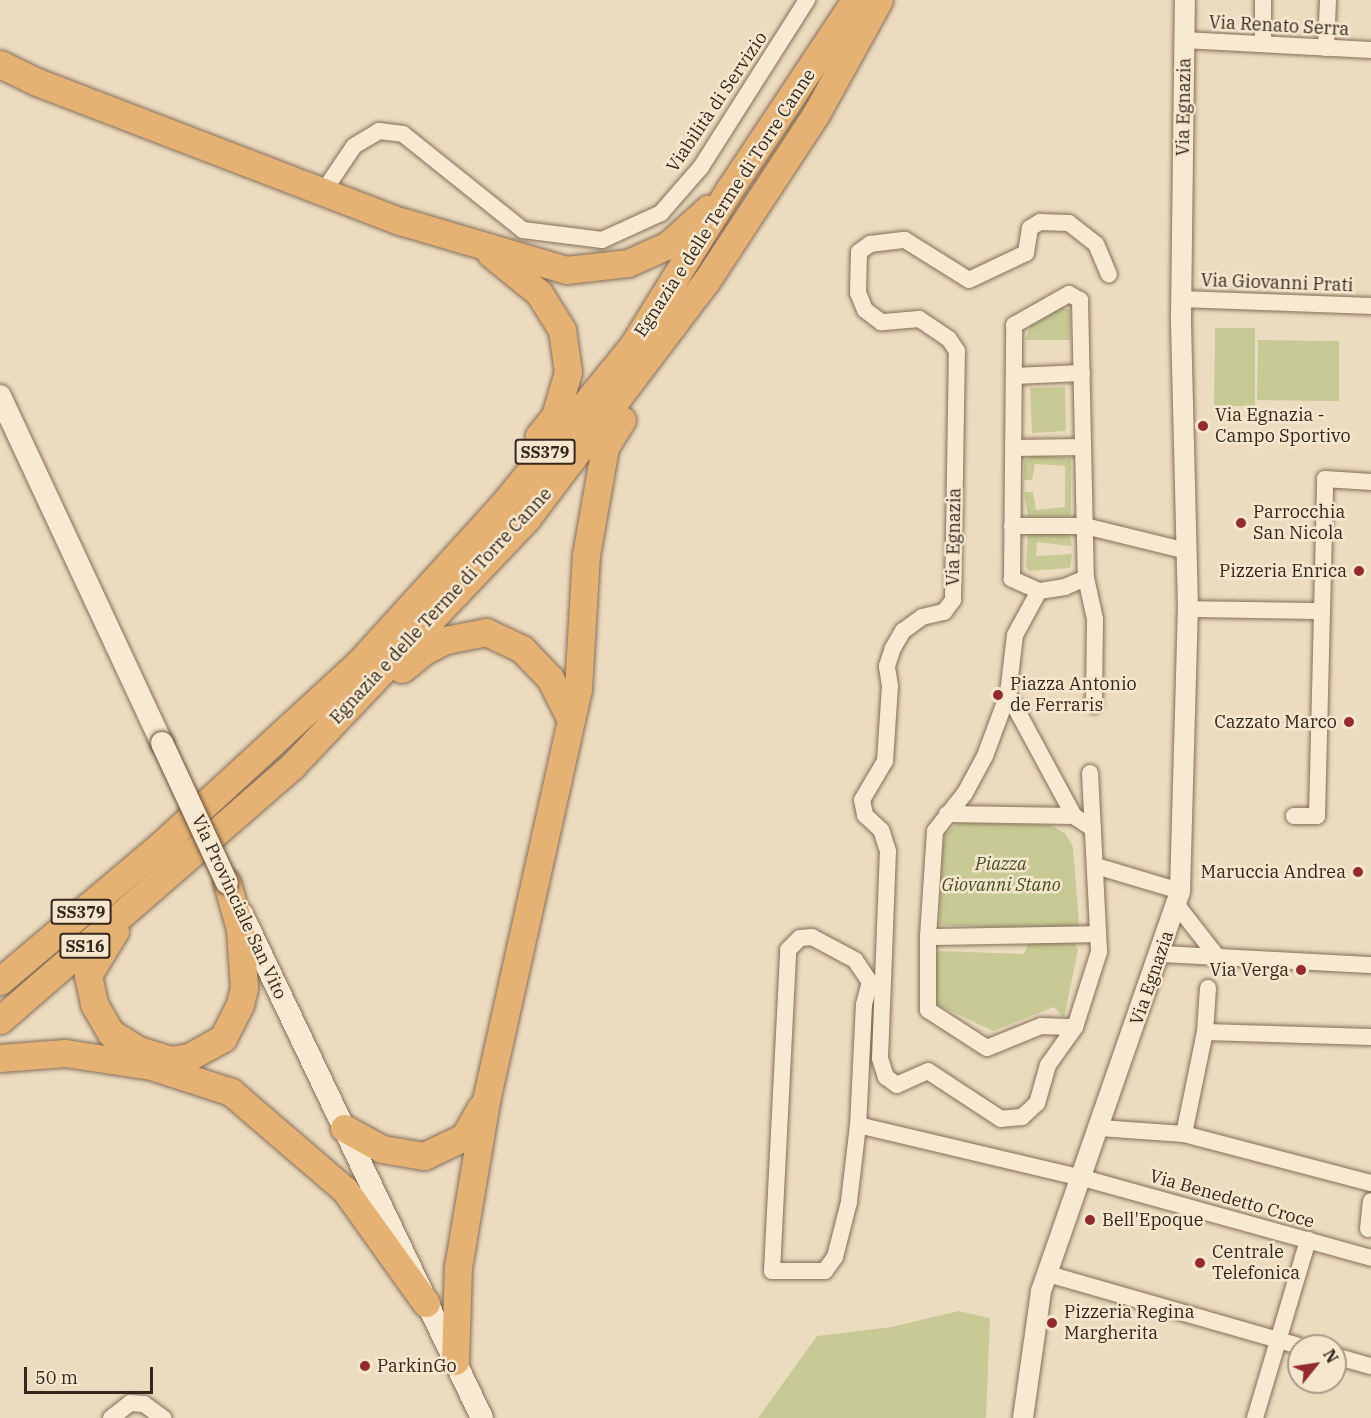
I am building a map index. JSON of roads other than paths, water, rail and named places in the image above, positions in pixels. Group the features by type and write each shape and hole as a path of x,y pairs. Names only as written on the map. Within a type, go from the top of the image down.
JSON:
{"highway":[{"name":"Egnazia e delle Terme di Torre Canne","path":"0,981 162,844 358,664 500,508 632,347 729,190 855,0"},
{"name":"Egnazia e delle Terme di Torre Canne","path":"0,1020 293,765 527,518 705,283 816,114 879,0"},
{"path":"0,64 37,82 323,192 483,248 566,270 628,263 668,245 729,190"},
{"path":"0,86 37,82"},
{"path":"432,582 438,561 555,416 568,372 562,330 539,293 483,248"},
{"path":"455,1361 458,1267 487,1096 578,689 586,555 605,447 705,283"},
{"path":"293,765 424,651 446,640 486,632 522,649 543,671 570,718"},
{"path":"170,873 113,933 88,975 94,1004 111,1033 138,1050 170,1060 189,1057 212,1047 223,1038 240,1004 244,987 240,929 227,883"},
{"path":"0,970 31,945 50,938"},
{"path":"0,1058 65,1053 151,1066 231,1092 345,1190 426,1303"},
{"path":"344,1128 382,1149 424,1156 464,1137 487,1096"}],"main road":[{"name":"Via Provinciale San Vito","path":"0,396 227,883 482,1418"}],"street":[{"name":"Viabilità di Servizio","path":"323,192 354,146 379,131 403,134 523,230 602,240 661,213 701,167 807,0"},
{"name":"Via Egnazia","path":"1023,1418 1041,1291 1101,1128 1178,898 1188,609 1182,299 1185,0"},
{"path":"1263,0 1263,45"},
{"path":"1326,48 1328,0"},
{"name":"Via Renato Serra","path":"1184,40 1371,50"},
{"name":"Via Egnazia","path":"1075,1027 1048,1065 1037,1103 1022,1117 1001,1119 991,1115 983,1104 928,1071 897,1085 886,1077 880,1059 888,851 881,830 865,815 862,801 885,761 890,686 887,666 893,648 903,631 922,617 944,612 953,600 957,351 949,339 919,320 881,322 865,310 858,293 859,252 870,244 906,240 969,280 1026,253 1030,228 1040,222 1069,223 1096,244 1109,274"},
{"path":"1086,578 1065,587 1039,591 1012,579 1014,325 1069,294 1080,300 1086,578 1095,619 1095,705"},
{"name":"Via Giovanni Prati","path":"1182,299 1371,306"},
{"path":"1014,376 1082,373"},
{"path":"1013,448 1083,447"},
{"path":"1294,816 1317,816 1324,479 1371,482"},
{"path":"1012,526 1085,526 1187,550"},
{"path":"1039,591 1015,635 1008,694 972,780 935,831 928,937 928,1010 987,1048 1041,1026 1075,1027 1099,952 1090,773"},
{"path":"1188,609 1322,611"},
{"path":"1008,694 1074,816 1094,830"},
{"path":"947,813 1074,816"},
{"path":"1095,866 1178,898 1219,958"},
{"path":"928,937 1098,934"},
{"path":"812,937 855,960 870,982 864,1004 858,1125 849,1202 835,1257 825,1271 772,1271 788,950 800,938 812,937"},
{"path":"1161,954 1371,965"},
{"path":"1184,1134 1205,1032 1208,988"},
{"path":"1205,1032 1371,1037"},
{"name":"Via Benedetto Croce","path":"858,1125 1083,1178 1371,1257"},
{"path":"1101,1128 1184,1134 1371,1183"},
{"path":"1368,1229 1371,1201"},
{"path":"1255,1418 1308,1240"},
{"path":"1048,1274 1287,1343"},
{"path":"1347,1359 1371,1366"},
{"path":"111,1418 130,1403 144,1404 163,1418"}],"place":[{"name":"Via Egnazia - Campo Sportivo","path":"1203,426"},
{"name":"Parrocchia San Nicola","path":"1241,523"},
{"name":"Pizzeria Enrica","path":"1359,571"},
{"name":"Piazza Antonio de Ferraris","path":"998,695"},
{"name":"Cazzato Marco","path":"1349,722"},
{"name":"Maruccia Andrea","path":"1358,872"},
{"name":"Via Verga","path":"1301,970"},
{"name":"Bell'Epoque","path":"1090,1220"},
{"name":"Centrale Telefonica","path":"1200,1263"},
{"name":"Pizzeria Regina Margherita","path":"1052,1323"},
{"name":"ParkinGo","path":"365,1366"}],"park label":[{"name":"Piazza Giovanni Stano","path":"1001,875"}]}
